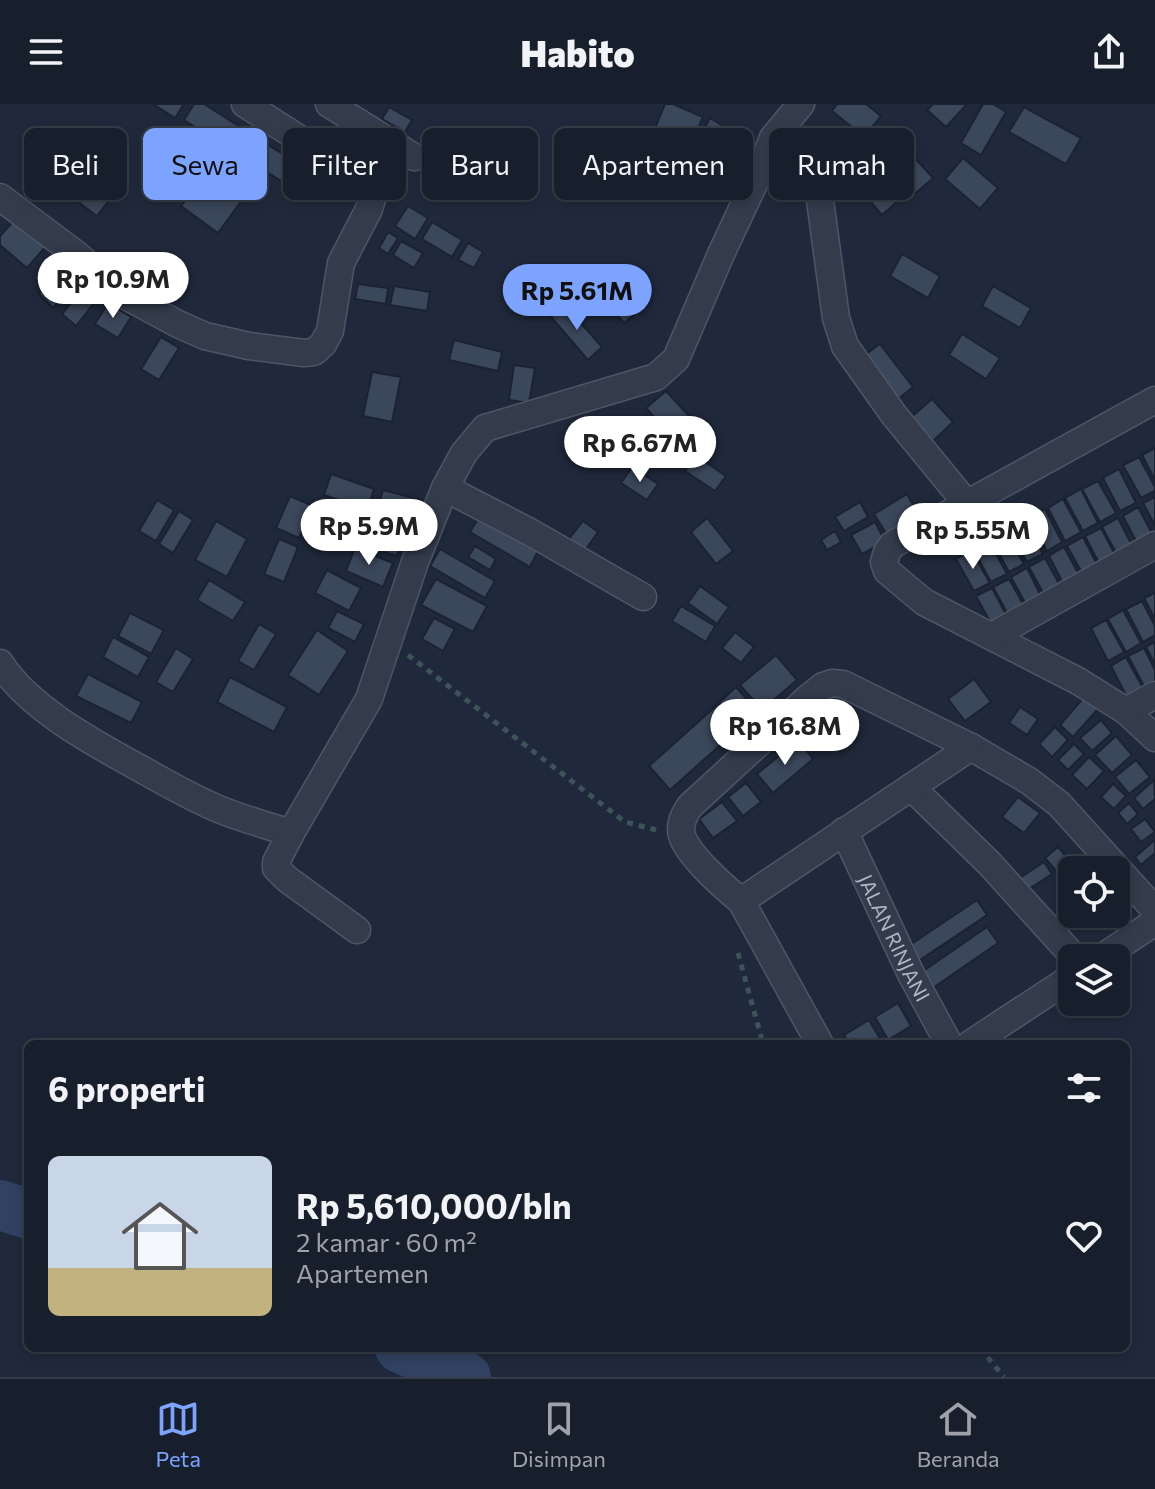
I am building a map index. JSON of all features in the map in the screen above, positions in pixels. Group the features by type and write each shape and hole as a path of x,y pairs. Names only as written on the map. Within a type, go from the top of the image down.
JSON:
{"street":[{"path":"0,197 76,254 124,295 178,324 205,336 249,346 314,352 330,331 341,263 373,196 361,178 245,104"},
{"path":"329,104 414,157"},
{"path":"781,128 801,104"},
{"path":"357,930 287,879 276,868 276,862 369,699 415,562 445,488 464,453 485,428 656,377 676,359 769,148"},
{"path":"820,200 836,318 845,346 894,415 967,504"},
{"path":"1155,400 892,545 884,562 887,571 924,602 1078,681 1126,711 1155,738"},
{"path":"445,488 530,532 643,597"},
{"path":"992,636 1155,545"},
{"path":"0,663 10,679 30,697 105,749 224,811 291,833"},
{"path":"818,1040 741,901 718,882 685,843 681,831 683,817 690,806 823,686 843,684 863,693 971,747 1029,781 1059,804 1155,910"},
{"path":"1126,711 1155,695"},
{"path":"741,901 971,747"},
{"path":"911,787 989,863 1062,944"},
{"name":"JALAN RINJANI","path":"844,831 911,974 947,1040"},
{"path":"1122,944 1155,922"},
{"path":"976,1040 1058,986"}],"path":[{"path":"389,640 625,822 649,829 681,831"},
{"path":"734,941 762,1040"},
{"path":"983,1352 1004,1377"}],"building":[{"path":"153,104 184,104 175,118"},
{"path":"194,104 204,104 242,128 197,128 184,120"},
{"path":"665,104 673,104 703,117 698,128 655,128"},
{"path":"837,104 866,104 881,116 871,128 853,128 832,111"},
{"path":"933,104 967,104 946,127 927,110"},
{"path":"983,104 993,104 1006,112 981,155 961,143"},
{"path":"389,107 412,120 406,130 382,119"},
{"path":"1024,107 1081,138 1066,164 1009,132"},
{"path":"710,118 723,126 722,128 704,128"},
{"path":"753,143 761,147 753,163"},
{"path":"267,144 283,154 283,182 267,172"},
{"path":"914,157 933,178 916,193 914,191"},
{"path":"963,158 998,188 980,209 945,179"},
{"path":"75,200 109,200 97,216"},
{"path":"185,200 242,200 218,233 181,206"},
{"path":"869,200 899,200 882,215"},
{"path":"408,206 428,218 415,239 395,226"},
{"path":"17,217 48,244 27,268 0,245 0,236"},
{"path":"432,222 462,240 452,257 422,239"},
{"path":"388,232 398,238 388,254 379,248"},
{"path":"401,241 423,253 414,268 393,255"},
{"path":"468,243 483,252 474,268 458,260"},
{"path":"902,254 940,276 928,298 890,276"},
{"path":"69,261 83,275 53,308 39,294"},
{"path":"87,283 101,294 76,326 62,314"},
{"path":"358,284 388,288 386,304 355,299"},
{"path":"394,286 430,292 427,311 390,305"},
{"path":"993,286 1031,308 1020,328 982,306"},
{"path":"614,289 636,313 624,323 603,299"},
{"path":"108,303 131,317 118,338 95,324"},
{"path":"565,305 602,347 588,360 551,317"},
{"path":"962,334 1000,358 986,379 949,355"},
{"path":"161,337 179,348 159,380 141,369"},
{"path":"454,340 502,352 498,371 449,360"},
{"path":"880,344 913,387 896,401 862,357"},
{"path":"514,365 535,368 529,403 509,400"},
{"path":"372,372 401,377 392,422 363,416"},
{"path":"666,391 690,417 670,435 646,408"},
{"path":"932,399 953,422 931,443 909,419"},
{"path":"1155,448 1155,480 1142,455"},
{"path":"695,455 726,476 715,491 685,471"},
{"path":"1139,457 1155,487 1155,491 1141,498 1123,465"},
{"path":"632,467 658,484 647,500 621,483"},
{"path":"1119,469 1136,503 1120,511 1103,478"},
{"path":"331,474 374,489 368,510 324,495"},
{"path":"1098,481 1116,513 1100,522 1082,489"},
{"path":"1081,489 1098,523 1083,531 1065,498"},
{"path":"383,490 421,500 413,528 375,517"},
{"path":"907,494 921,519 889,538 874,514"},
{"path":"290,496 313,506 299,538 276,528"},
{"path":"1155,497 1155,526 1143,503"},
{"path":"1063,499 1081,532 1065,541 1048,508"},
{"path":"157,500 174,510 156,541 139,531"},
{"path":"860,502 868,517 844,531 835,517"},
{"path":"1138,507 1155,539 1140,549 1123,516"},
{"path":"1045,509 1062,542 1047,551 1029,518"},
{"path":"179,511 193,520 173,553 159,544"},
{"path":"479,517 538,551 530,567 470,532"},
{"path":"707,518 733,551 716,564 691,532"},
{"path":"1118,518 1135,551 1120,560 1102,527"},
{"path":"1025,520 1043,554 1027,562 1009,529"},
{"path":"216,521 247,539 227,577 195,560"},
{"path":"356,521 404,536 397,556 349,541"},
{"path":"583,521 598,532 581,556 565,544"},
{"path":"875,522 885,541 862,554 851,535"},
{"path":"1101,528 1118,560 1102,569 1085,536"},
{"path":"835,531 841,542 827,550 821,540"},
{"path":"1006,531 1024,564 1009,572 991,539"},
{"path":"1083,537 1100,570 1085,578 1067,546"},
{"path":"279,539 298,547 284,582 264,574"},
{"path":"989,541 1007,574 991,582 973,549"},
{"path":"475,546 496,559 490,570 468,557"},
{"path":"1064,547 1082,580 1066,589 1049,556"},
{"path":"355,548 393,563 383,587 346,571"},
{"path":"440,549 495,581 485,598 430,566"},
{"path":"971,550 990,583 974,591 956,559"},
{"path":"1045,558 1063,591 1047,600 1029,567"},
{"path":"1027,568 1044,602 1029,610 1011,577"},
{"path":"327,570 361,588 349,611 315,593"},
{"path":"436,579 487,606 473,632 421,605"},
{"path":"1009,579 1027,611 1011,620 993,587"},
{"path":"209,580 245,602 233,621 197,600"},
{"path":"700,586 729,607 717,624 688,603"},
{"path":"992,588 1009,620 994,629 976,596"},
{"path":"1155,593 1155,619 1144,598"},
{"path":"1142,601 1155,626 1155,635 1143,642 1126,609"},
{"path":"681,606 715,626 706,642 672,621"},
{"path":"1123,610 1141,643 1126,652 1108,619"},
{"path":"337,611 364,624 355,642 328,628"},
{"path":"130,613 164,630 151,654 118,636"},
{"path":"434,618 455,629 443,651 422,639"},
{"path":"1106,620 1124,652 1108,661 1091,628"},
{"path":"259,624 276,634 254,670 238,661"},
{"path":"317,630 348,651 319,695 288,675"},
{"path":"735,632 754,647 741,663 722,648"},
{"path":"113,637 149,657 138,677 103,657"},
{"path":"1155,642 1155,664 1146,647"},
{"path":"176,648 193,659 173,692 156,682"},
{"path":"1144,648 1155,670 1155,684 1146,690 1128,656"},
{"path":"776,655 797,680 762,710 740,685"},
{"path":"1126,657 1144,690 1128,699 1111,666"},
{"path":"88,674 142,702 131,723 76,696"},
{"path":"230,677 287,707 274,732 217,702"},
{"path":"974,679 991,702 965,721 948,699"},
{"path":"736,687 758,712 740,727 719,703"},
{"path":"1084,697 1098,709 1073,737 1060,725"},
{"path":"716,706 737,730 670,790 649,766"},
{"path":"1020,707 1038,719 1027,735 1009,723"},
{"path":"1101,720 1112,733 1092,751 1080,738"},
{"path":"1055,727 1068,740 1052,757 1039,744"},
{"path":"1116,736 1132,755 1112,773 1095,755"},
{"path":"798,740 813,759 773,793 757,774"},
{"path":"1074,744 1084,754 1068,770 1058,760"},
{"path":"1089,757 1104,771 1087,789 1072,775"},
{"path":"1136,760 1150,777 1129,794 1115,777"},
{"path":"1154,780 1155,799 1143,809 1134,798"},
{"path":"746,783 761,802 743,816 728,797"},
{"path":"1113,784 1126,796 1114,809 1101,797"},
{"path":"1018,797 1040,813 1024,833 1002,817"},
{"path":"722,802 737,821 713,838 699,819"},
{"path":"1129,803 1138,814 1127,824 1118,813"},
{"path":"1145,819 1155,832 1141,842 1131,829"},
{"path":"1155,840 1155,853 1141,865 1135,857"},
{"path":"1058,847 1066,856 1058,856 1057,872 1045,858"},
{"path":"1044,862 1052,874 1023,893 1015,881"},
{"path":"977,900 987,915 914,964 904,949"},
{"path":"987,927 998,943 930,990 919,974"},
{"path":"898,1003 911,1026 888,1040 875,1017"},
{"path":"869,1020 881,1040 847,1040 844,1035"}],"waterway":[{"path":"0,1205 24,1213"},
{"path":"409,1352 466,1377"}]}
